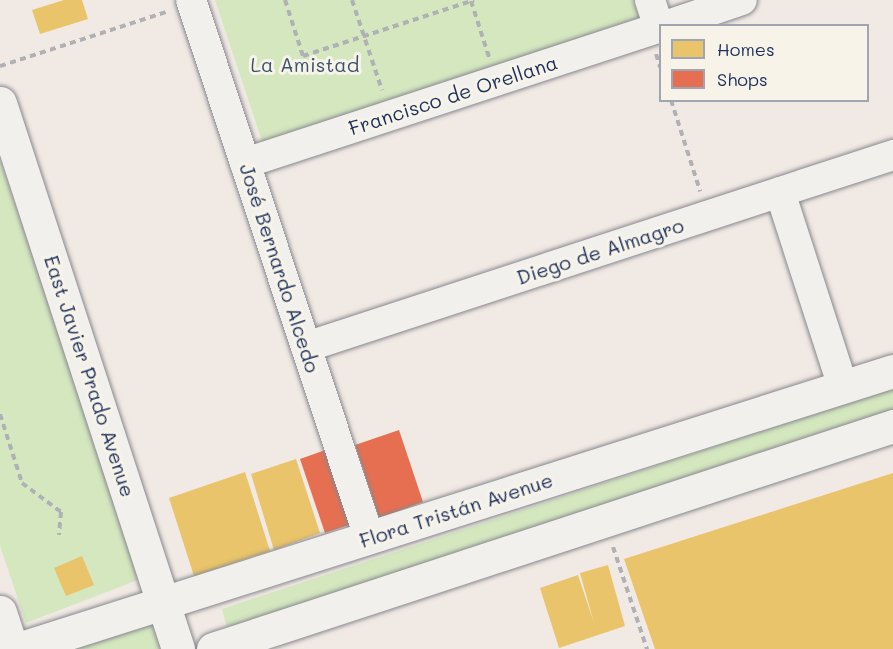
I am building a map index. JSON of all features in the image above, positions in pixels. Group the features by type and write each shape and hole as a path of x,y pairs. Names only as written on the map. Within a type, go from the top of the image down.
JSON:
{"street":[{"name":"Francisco de Orellana","path":"245,163 496,80 658,20 742,0"},
{"name":"José Bernardo Alcedo","path":"192,2 369,537"},
{"name":"East Javier Prado Avenue","path":"0,104 178,649"},
{"name":"Diego de Almagro","path":"306,347 893,155"},
{"path":"780,192 843,387"},
{"name":"Flora Tristán Avenue","path":"18,649 893,371"},
{"path":"213,649 893,426"},
{"path":"0,612 12,649"}],"path":[{"path":"285,0 303,56 472,0 496,80"},
{"path":"352,0 390,115"},
{"path":"0,66 192,2"},
{"path":"672,102 707,216"},
{"path":"0,414 22,483 61,512 59,535"},
{"path":"604,521 647,649"}],"green space":[{"name":"La Amistad","path":"215,0 633,0 639,18 264,147"},
{"path":"0,160 143,578 26,623 0,546"},
{"path":"893,388 893,421 230,638 222,609"},
{"path":"150,617 177,649 52,649"}],"building: Homes":[{"path":"64,0 82,0 88,19 40,34 32,10"},
{"path":"296,459 320,533 274,550 251,474"},
{"path":"245,472 270,551 194,576 169,498"},
{"path":"893,473 893,649 655,649 624,559"},
{"path":"82,556 94,585 66,596 54,568"},
{"path":"608,565 625,626 559,648 540,588 578,575 594,623 580,573"}],"building: Shops":[{"path":"399,430 423,502 379,518 355,445"},
{"path":"331,448 355,523 325,533 300,459"}]}
